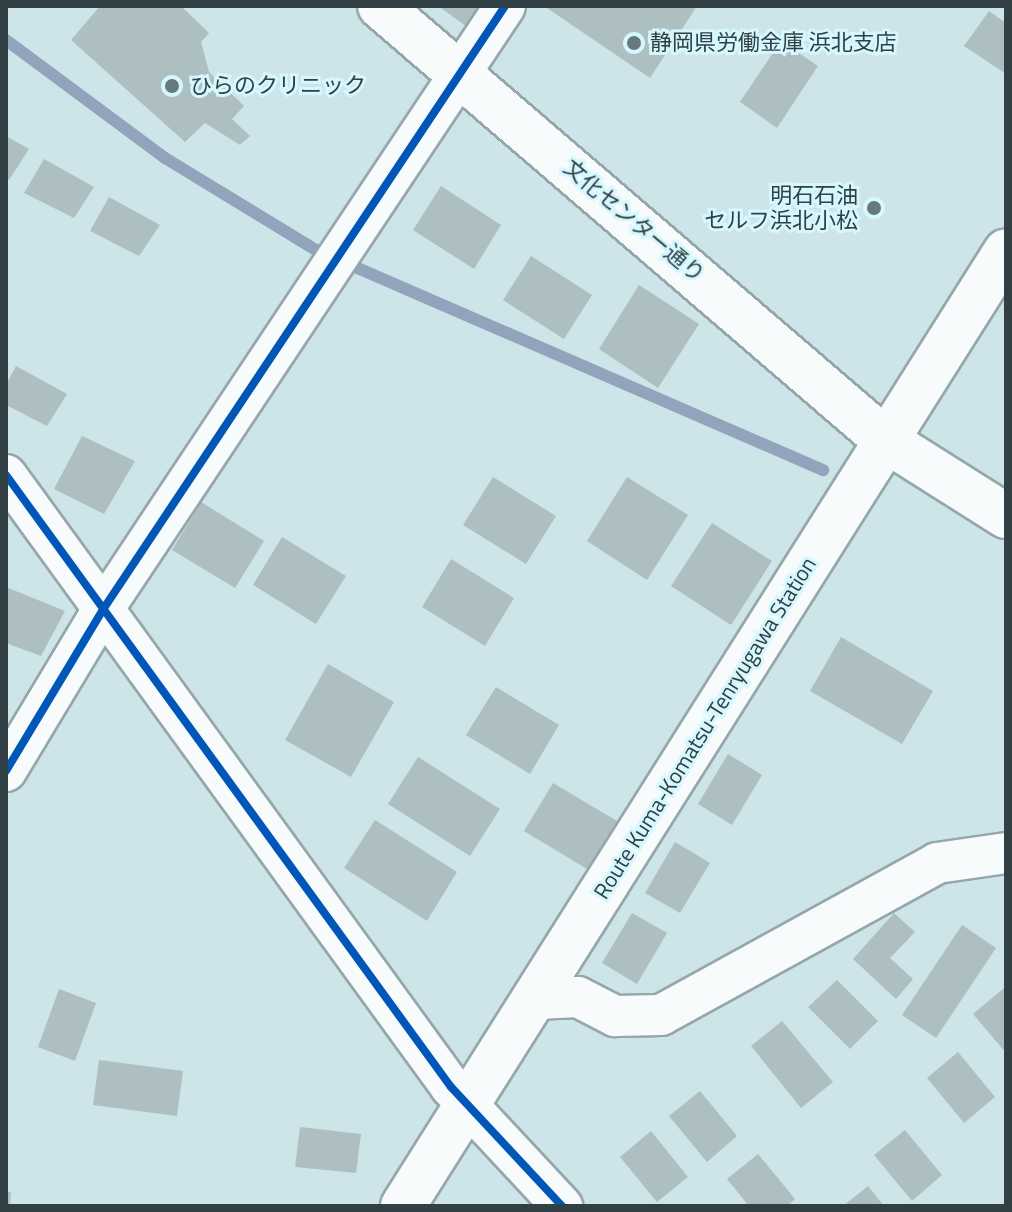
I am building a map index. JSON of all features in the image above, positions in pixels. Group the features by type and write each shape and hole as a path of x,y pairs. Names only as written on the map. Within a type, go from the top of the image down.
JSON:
{"main road":[{"name":"文化センター通り","path":"380,6 884,439 1006,516"},
{"name":"Route Kuma-Komatsu-Tenryugawa Station","path":"403,1206 468,1101 537,999 884,439 1006,251"}],"street":[{"path":"6,771 104,608 505,6"},
{"path":"6,475 451,1087 468,1101 562,1206"},
{"path":"537,999 578,997 615,1016 661,1015 937,863 1006,853"}],"building":[{"name":"ひらのクリニック","path":"100,6 181,6 209,33 201,42 209,72 244,106 232,119 250,136 240,145 205,123 185,142 71,40"},
{"path":"438,6 486,6 470,29"},
{"name":"静岡県労働金庫 浜北支店","path":"544,6 697,6 650,78"},
{"path":"989,11 1006,23 1006,74 964,46"},
{"path":"781,41 818,66 777,128 740,102"},
{"path":"6,136 29,149 9,180 6,178"},
{"path":"44,159 94,187 74,218 24,193"},
{"path":"441,186 501,225 474,269 413,230"},
{"path":"109,197 160,225 139,256 90,231"},
{"path":"531,256 592,295 564,339 503,300"},
{"path":"639,285 699,324 658,388 599,349"},
{"path":"16,366 67,394 47,426 6,405 6,385"},
{"path":"82,436 135,461 104,514 54,489"},
{"path":"493,477 556,516 526,564 463,525"},
{"path":"627,477 688,515 647,580 587,541"},
{"path":"201,502 264,541 235,588 172,550"},
{"path":"712,523 772,561 731,625 671,586"},
{"path":"282,537 346,576 316,624 253,585"},
{"path":"451,559 514,598 485,646 422,607"},
{"path":"6,587 65,611 41,656 6,643"},
{"path":"841,637 933,691 902,744 810,691"},
{"path":"328,664 394,702 351,777 285,740"},
{"path":"496,687 559,725 530,774 466,735"},
{"path":"728,754 762,775 732,825 698,804"},
{"path":"418,757 500,809 470,856 388,804"},
{"path":"553,783 617,821 587,869 524,831"},
{"path":"375,820 457,872 427,921 344,868"},
{"path":"675,842 710,863 680,913 645,893"},
{"path":"632,913 667,933 637,984 602,963"},
{"path":"894,913 915,932 890,958 913,979 896,999 853,959"},
{"path":"962,925 996,948 936,1038 902,1015"},
{"path":"837,980 878,1021 850,1049 808,1007"},
{"path":"1004,988 1006,990 1006,1053 973,1014"},
{"path":"59,989 96,1003 75,1061 38,1047"},
{"path":"782,1021 833,1082 801,1108 751,1046"},
{"path":"958,1052 995,1097 964,1123 927,1078"},
{"path":"99,1060 183,1071 177,1116 93,1105"},
{"path":"700,1091 737,1136 707,1162 669,1116"},
{"path":"300,1127 361,1134 356,1173 295,1167"},
{"path":"905,1130 942,1175 912,1201 874,1155"},
{"path":"651,1131 688,1177 657,1202 620,1157"},
{"path":"758,1154 795,1199 787,1206 749,1206 727,1179"},
{"path":"868,1186 884,1206 843,1206"},
{"path":"6,1192 11,1192 10,1206 6,1206"}],"waterway":[{"path":"6,40 165,158 316,250 823,470"}],"cycle path":[{"path":"6,771 104,608 505,6"},
{"path":"6,475 451,1087 562,1206"}],"place":[{"name":"静岡県労働金庫 浜北支店","path":"634,43"},
{"name":"ひらのクリニック","path":"172,86"},
{"name":"明石石油 セルフ浜北小松","path":"874,208"}]}
